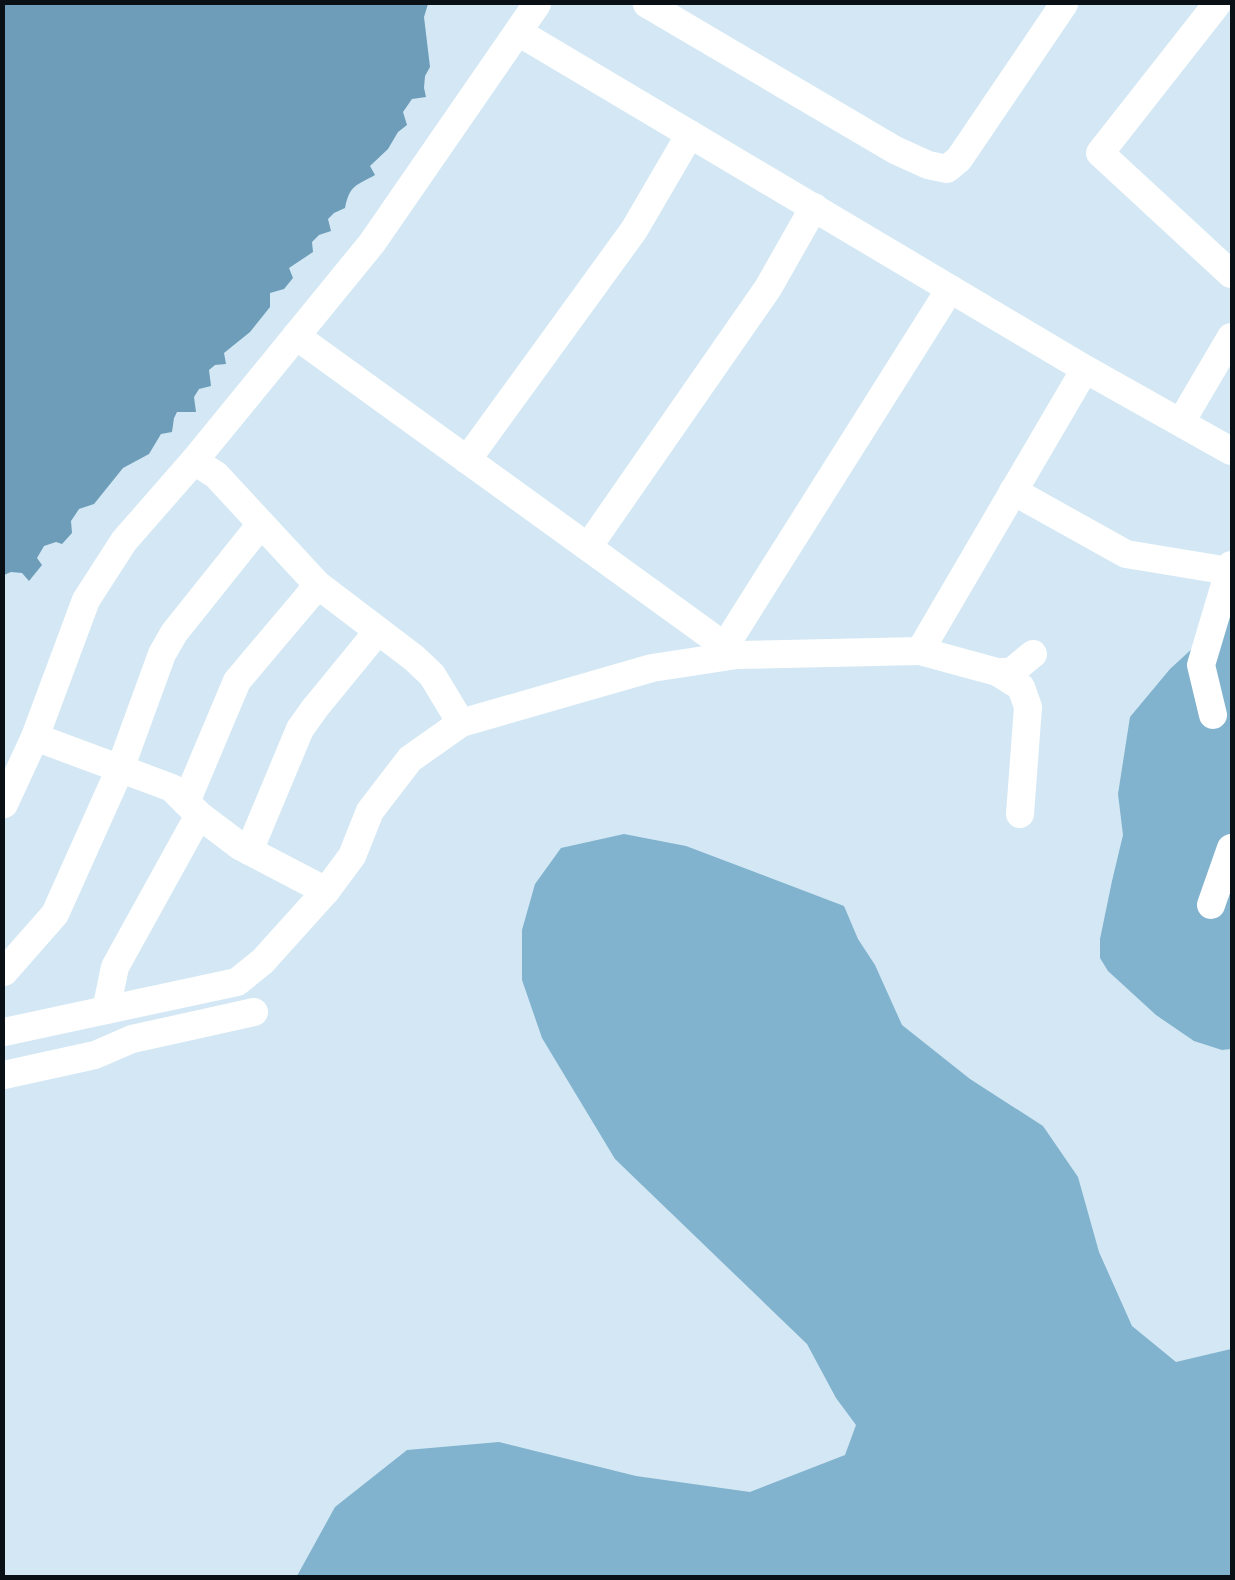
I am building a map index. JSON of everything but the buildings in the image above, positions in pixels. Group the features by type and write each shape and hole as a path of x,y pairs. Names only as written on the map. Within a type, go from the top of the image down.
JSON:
{"street":[{"path":"4,804 35,737 86,600 124,541 194,461 372,243 537,4"},
{"path":"647,4 895,150 928,165 947,169 959,159 1064,4"},
{"path":"1217,4 1100,153 1231,274"},
{"path":"518,32 950,289 1231,452"},
{"path":"468,460 634,230 690,134"},
{"path":"588,547 768,288 814,207"},
{"path":"731,650 950,289"},
{"path":"296,336 731,650"},
{"path":"1181,422 1231,337"},
{"path":"920,651 1085,368"},
{"path":"194,461 216,475 318,585 414,658 432,675 461,723"},
{"path":"1013,491 1126,554 1230,568 1201,666 1213,715"},
{"path":"4,972 55,914 120,769 162,654 174,633 261,524"},
{"path":"106,1010 115,967 192,809 236,681 318,585"},
{"path":"249,851 300,729 378,631"},
{"path":"4,1032 237,982 263,961 326,891 352,856 370,811 410,759 461,723 652,668 731,650 920,651 997,672 1011,672 1033,654"},
{"path":"997,672 1021,687 1028,707 1020,814"},
{"path":"35,737 172,788 192,809 240,846 326,891"},
{"path":"1211,905 1231,848"},
{"path":"4,1075 95,1055 132,1039 254,1012"}],"shaded area":[{"path":"4,4 428,4 424,17 430,67 425,76 424,88 426,97 412,99 403,112 407,125 398,132 388,149 370,166 375,175 358,184 349,194 345,208 334,213 328,219 331,231 319,235 312,242 313,252 289,268 293,278 284,289 270,293 270,307 250,332 224,353 226,364 215,365 209,370 211,386 199,389 194,397 196,412 177,412 172,432 161,434 149,454 123,468 94,504 79,509 71,521 72,533 62,544 56,542 44,546 37,558 42,565 29,581 22,573 11,572 4,575"},
{"path":"1231,613 1231,1049 1222,1050 1194,1041 1156,1015 1108,971 1100,958 1100,939 1123,835 1118,794 1130,717 1170,669"},
{"path":"624,834 686,846 844,906 858,939 875,965 902,1025 970,1079 1043,1126 1078,1177 1099,1252 1132,1326 1176,1362 1231,1349 1231,1576 297,1576 335,1507 407,1450 499,1442 636,1476 750,1492 845,1455 856,1425 836,1398 807,1344 615,1159 542,1038 522,980 522,930 535,884 561,848"}]}
